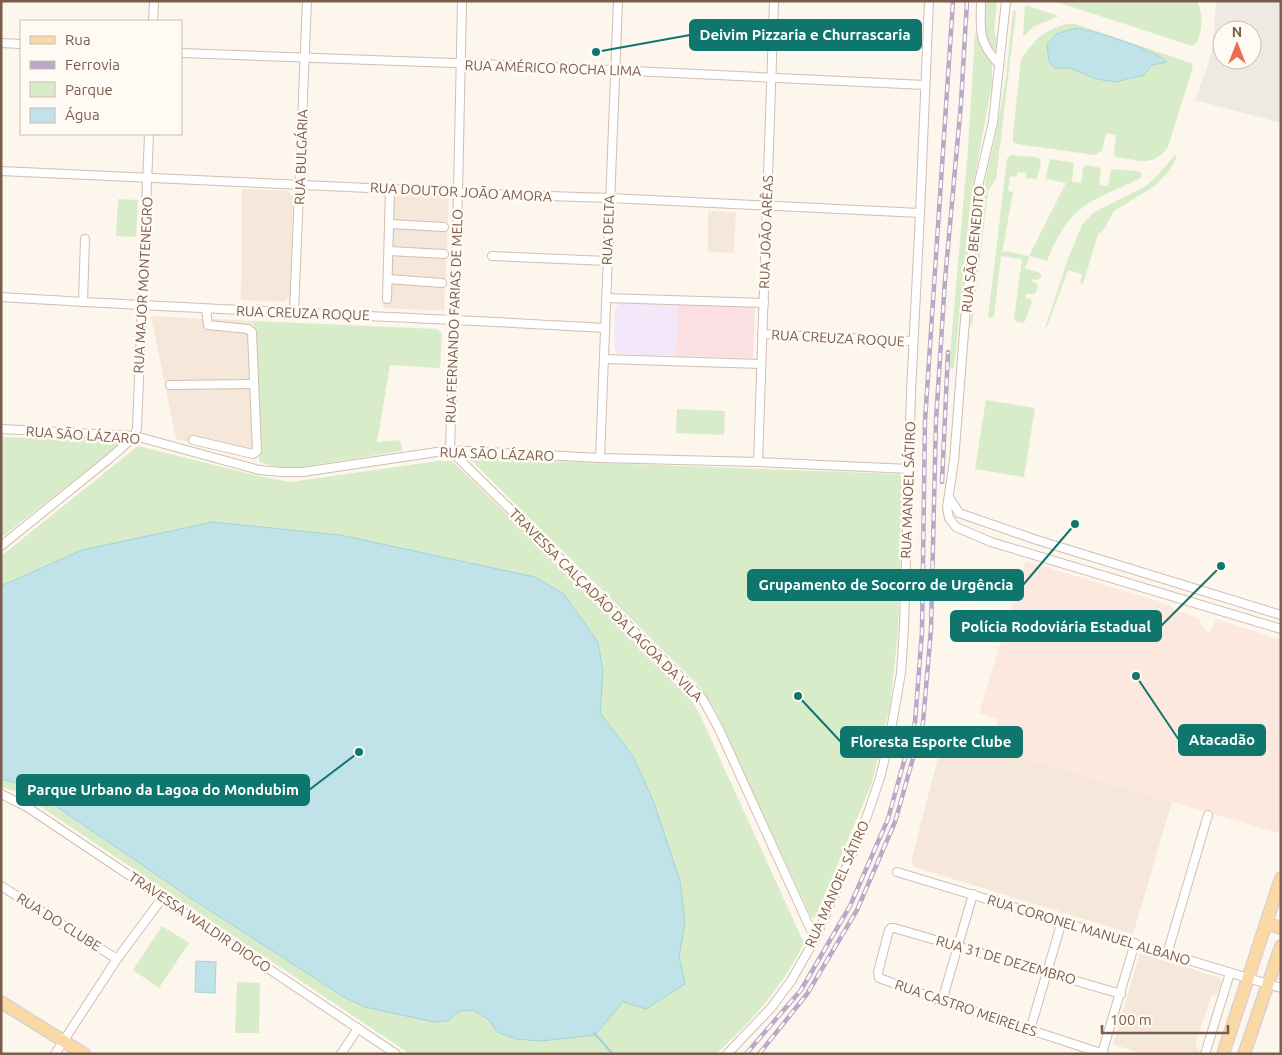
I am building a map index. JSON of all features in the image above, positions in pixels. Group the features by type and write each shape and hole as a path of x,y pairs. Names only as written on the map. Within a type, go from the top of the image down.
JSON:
{"main road":[{"path":"1223,1054 1266,923 1277,902 1281,878"},
{"path":"1266,923 1281,928"},
{"path":"1244,1054 1281,946"},
{"path":"1,1002 84,1054"}],"street":[{"path":"153,20 154,1"},
{"name":"RUA BULGÁRIA","path":"294,312 307,1"},
{"name":"RUA FERNANDO FARIAS DE MELO","path":"450,450 462,1"},
{"name":"RUA DELTA","path":"600,458 618,1"},
{"name":"RUA JOÃO ARÊAS","path":"758,462 774,1"},
{"name":"RUA MANOEL SÁTIRO","path":"727,1054 771,1008 791,982 815,939 868,813 880,778 889,741 901,673 910,469 913,341 929,1"},
{"path":"981,1 981,33 984,45 996,61"},
{"name":"RUA SÃO BENEDITO","path":"1006,1 993,122 979,182 966,307 954,460 950,499 947,507 949,518 956,527 991,542 1281,629"},
{"path":"1,43 20,44"},
{"name":"RUA AMÉRICO ROCHA LIMA","path":"182,53 614,70 925,85"},
{"name":"RUA MAJOR MONTENEGRO","path":"135,436 137,428 150,135"},
{"name":"RUA DOUTOR JOÃO AMORA","path":"1,171 920,213"},
{"path":"387,298 390,189"},
{"path":"390,224 444,227"},
{"path":"83,302 85,239"},
{"path":"389,251 444,254"},
{"path":"492,256 607,261"},
{"path":"388,279 442,283"},
{"name":"RUA CREUZA ROQUE","path":"1,298 605,328"},
{"path":"606,298 764,303"},
{"path":"192,440 255,453 257,451 251,330 208,325 206,309"},
{"name":"RUA CREUZA ROQUE","path":"762,334 913,341"},
{"path":"604,359 762,364"},
{"path":"170,385 254,384"},
{"name":"RUA SÃO LÁZARO","path":"1,429 135,436 258,470 282,472 303,472 450,450 600,458 758,462 910,469"},
{"path":"1,546 135,436"},
{"name":"TRAVESSA CALÇADÃO DA LAGOA DA VILA","path":"450,450 702,698 718,727 815,939"},
{"path":"950,499 959,513 1036,540 1281,615"},
{"path":"1032,554 1036,540"},
{"name":"TRAVESSA WALDIR DIOGO","path":"1,794 27,806 396,1054"},
{"path":"1167,954 1208,815"},
{"name":"RUA CORONEL MANUEL ALBANO","path":"897,872 1281,988"},
{"name":"RUA DO CLUBE","path":"1,886 117,959"},
{"path":"942,1001 974,894"},
{"path":"55,1054 117,959 163,897"},
{"path":"1030,1030 1062,921"},
{"name":"RUA 31 DE DEZEMBRO","path":"891,928 1121,994"},
{"name":"RUA CASTRO MEIRELES","path":"891,928 878,976 942,1001 1103,1054"},
{"path":"1103,1054 1135,943"},
{"path":"1205,1054 1230,973"},
{"path":"341,1054 358,1028"}],"shaded area":[{"path":"1216,1 1281,1 1281,123 1195,100 1212,49 1212,70 1262,70 1262,20 1215,20"},
{"path":"242,189 288,191 293,196 291,296 284,302 241,300"},
{"path":"387,194 449,198 444,311 383,308"},
{"path":"708,211 736,212 734,253 708,252"},
{"path":"621,302 678,304 676,356 618,354 614,349 615,308"},
{"path":"678,304 755,307 753,358 676,356"},
{"path":"151,316 254,321 259,454 252,457 176,439"},
{"path":"1026,561 1167,604 1174,609 1200,619 1202,627 1210,633 1216,619 1281,640 1281,834 989,748 998,719 979,713"},
{"path":"944,734 1172,802 1133,934 914,867 911,862"},
{"path":"1140,953 1220,978 1222,981 1217,995 1211,996 1195,1047 1199,1049 1200,1054 1142,1054 1113,1044"}],"green space":[{"path":"985,1 997,1 994,32 997,38 995,52 986,35 984,22"},
{"path":"1054,1 1197,1 1202,22 1197,43 1192,46"},
{"path":"1025,5 1059,16 1033,27 1023,37"},
{"path":"1014,10 1016,12 996,179 988,191 972,325 970,327 986,177 1006,77"},
{"path":"1066,24 1076,24 1191,63 1193,67 1168,147 1157,158 1139,161 1116,157 1114,153 1116,135 1106,133 1102,150 1095,155 1013,142 1021,60 1036,40 1057,27","holes":["1076,28 1148,51 1167,61 1152,65 1144,75 1128,80 1085,75 1076,69 1060,68 1047,45 1056,34"]},
{"path":"975,32 982,50 992,62 992,84 971,197 954,369 949,367 968,149"},
{"path":"1011,155 1037,157 1041,163 1037,179 1026,178 1026,173 1018,172 1017,177 1010,176 1008,191 1013,192 1002,254 1004,251 1029,256 1066,183 1046,179 1051,159 1074,163 1072,181 1081,183 1083,167 1086,165 1101,168 1099,185 1108,186 1111,169 1138,171 1141,173 1139,179 1106,194 1082,208 1064,228 1055,242 1047,261 1030,256 1025,268 1042,275 1038,280 1032,279 1031,281 1036,283 1038,287 1035,294 1026,294 1025,297 1031,299 1032,302 1024,323 1017,322 1014,319 1022,259 1001,256 994,316 988,317 1007,159"},
{"path":"1175,155 1177,157 1169,171 1155,186 1114,211 1103,231 1098,234 1083,284 1080,283 1082,274 1068,270 1045,328 1069,256 1082,225 1093,213 1146,186"},
{"path":"118,199 138,200 136,237 116,236"},
{"path":"254,321 437,329 442,334 440,368 390,365 377,442 400,440 402,451 295,468 279,468 259,462"},
{"path":"986,400 1035,408 1024,477 975,469"},
{"path":"677,409 725,411 724,435 676,433"},
{"path":"1,437 121,441 121,443 1,538"},
{"path":"138,446 290,482 438,461 452,461 469,477 611,617 692,701 700,715 804,943 796,959 766,1002 742,1029 716,1054 410,1054 20,793 1,787 1,556"},
{"path":"469,458 899,474 903,479 898,632 890,706 872,783 815,918 811,917 714,708 699,686"},
{"path":"162,926 189,943 159,988 133,970"},
{"path":"237,982 260,983 259,1033 235,1033"}],"water":[{"path":"1076,28 1139,47 1161,57 1167,62 1152,65 1144,75 1116,82 1096,79 1070,68 1055,68 1049,62 1047,45 1056,34"},
{"path":"213,522 340,535 535,577 564,594 598,642 603,671 600,713 633,756 654,803 680,881 685,922 679,957 685,984 646,1009 623,1002 595,1035 541,1041 516,1039 497,1032 489,1020 473,1010 459,1011 448,1021 434,1022 365,1007 344,997 189,897 25,785 1,779 1,586 82,550"},
{"path":"196,961 216,962 215,993 195,992"}],"waterway":[{"path":"594,1033 613,1054"}],"railway":[{"path":"746,1054 801,990 850,906 888,819 915,722 922,632 925,421 953,1"},
{"path":"759,1054 807,994 857,910 895,822 923,723 931,629 936,420 945,280 961,103 967,1"},
{"path":"942,482 948,352"}],"place":[{"name":"Deivim Pizzaria e Churrascaria","path":"596,52"},
{"name":"Grupamento de Socorro de Urgência","path":"1075,524"},
{"name":"Polícia Rodoviária Estadual","path":"1221,566"},
{"name":"Atacadão","path":"1136,676"},
{"name":"Floresta Esporte Clube","path":"798,696"},
{"name":"Parque Urbano da Lagoa do Mondubim","path":"359,752"}]}
